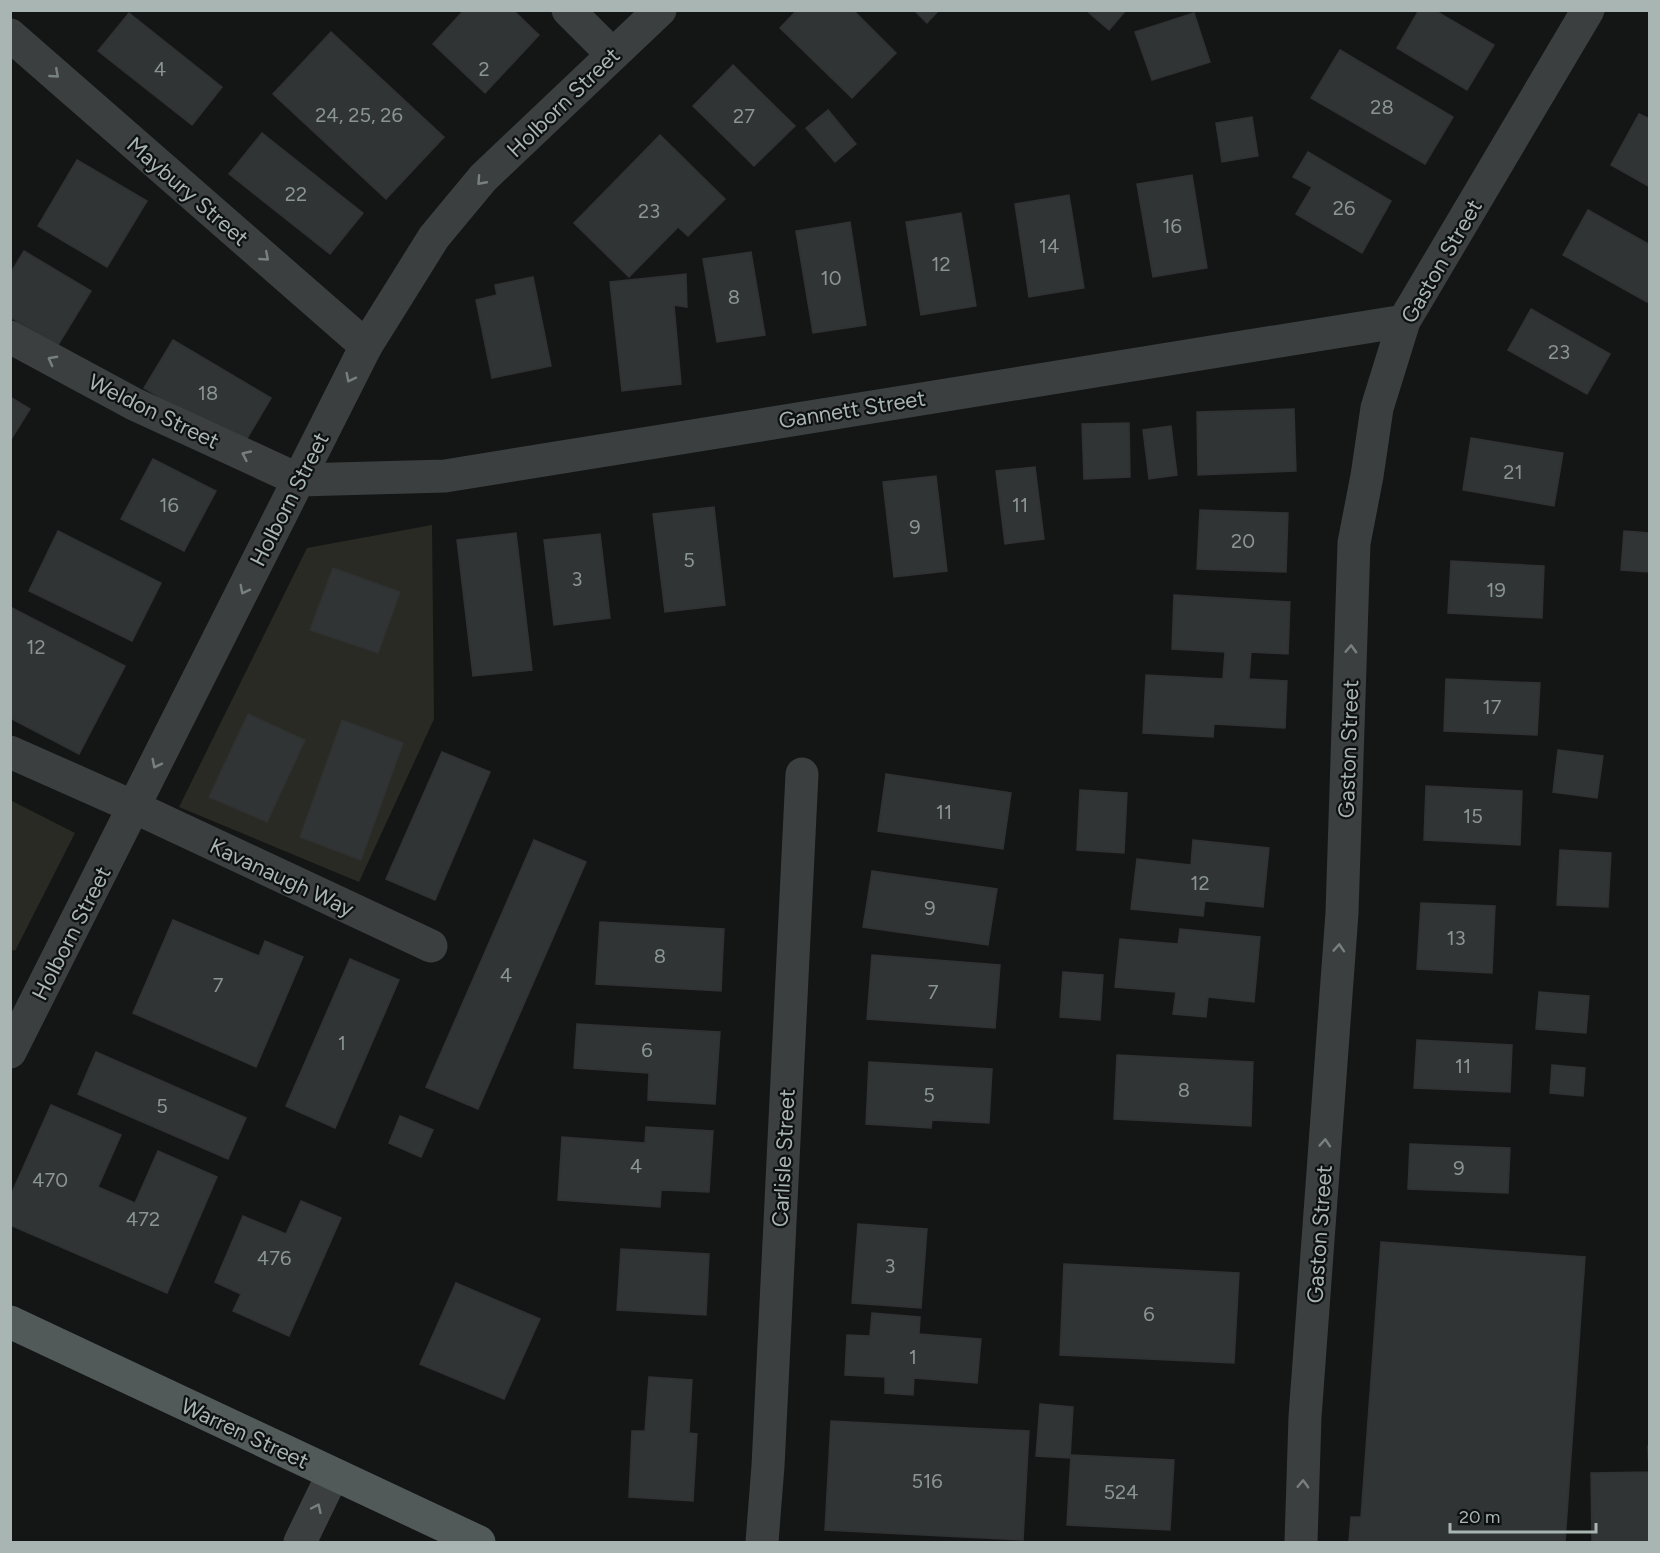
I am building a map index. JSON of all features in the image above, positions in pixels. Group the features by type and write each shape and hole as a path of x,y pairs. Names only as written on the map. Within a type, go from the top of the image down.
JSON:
{"main road":[{"name":"Warren Street","path":"10,1322 479,1542"}],"street":[{"path":"568,10 612,54"},
{"name":"Holborn Street","path":"10,1052 366,345 434,237 483,178 660,10"},
{"name":"Gaston Street","path":"1301,1542 1306,1406 1342,913 1354,543 1377,408 1404,321 1587,10"},
{"name":"Maybury Street","path":"10,36 366,345"},
{"name":"Gannett Street","path":"299,480 445,476 1404,321"},
{"name":"Weldon Street","path":"10,337 134,404 299,480"},
{"name":"Kavanaugh Way","path":"10,752 134,807 430,946"},
{"name":"Carlisle Street","path":"762,1542 768,1466 802,774"},
{"path":"300,1542 333,1474"}],"shaded area":[{"path":"432,525 434,719 359,882 179,807 307,548"},
{"path":"10,800 75,833 15,951 10,949"}],"building":[{"path":"464,10 513,10 539,35 485,93 433,44"},
{"path":"797,10 853,10 896,53 852,98 780,28"},
{"path":"914,10 939,10 927,23"},
{"path":"1086,10 1126,10 1109,30"},
{"path":"1419,10 1434,10 1494,45 1467,90 1397,48"},
{"path":"129,13 222,87 192,125 98,51"},
{"path":"1194,13 1210,62 1152,80 1135,32"},
{"path":"331,32 444,137 386,199 273,94"},
{"path":"1340,50 1453,117 1425,164 1311,98"},
{"path":"733,65 795,126 754,166 693,106"},
{"path":"828,110 856,144 835,162 806,128"},
{"path":"1639,114 1650,119 1650,187 1611,165"},
{"path":"1252,117 1258,156 1222,162 1216,123"},
{"path":"262,133 363,213 330,254 229,174"},
{"path":"660,135 725,199 688,236 678,227 629,277 574,223"},
{"path":"1308,152 1391,201 1362,253 1296,214 1312,187 1293,177"},
{"path":"77,160 147,201 107,267 38,226"},
{"path":"1192,175 1207,268 1153,277 1137,184"},
{"path":"1069,195 1084,288 1029,297 1015,204"},
{"path":"1588,210 1650,245 1650,298 1647,302 1563,255"},
{"path":"961,213 976,306 921,315 906,222"},
{"path":"850,222 866,325 813,333 796,231"},
{"path":"24,251 91,291 58,345 10,317 10,274"},
{"path":"751,252 765,335 717,342 703,259"},
{"path":"686,274 687,307 674,305 681,384 622,391 610,282"},
{"path":"533,277 551,366 492,378 476,300 497,295 495,285"},
{"path":"1531,309 1610,354 1587,394 1508,350"},
{"path":"173,340 271,398 242,447 144,388"},
{"path":"10,397 30,409 10,441"},
{"path":"1294,409 1296,471 1198,475 1197,412"},
{"path":"1129,423 1130,477 1084,479 1082,424"},
{"path":"1171,426 1177,475 1149,479 1143,430"},
{"path":"1471,438 1563,453 1554,506 1463,490"},
{"path":"153,459 216,491 184,551 121,519"},
{"path":"1035,467 1044,539 1005,544 996,471"},
{"path":"936,476 947,571 894,577 883,482"},
{"path":"714,507 725,605 665,612 653,514"},
{"path":"1200,510 1288,513 1286,572 1197,569"},
{"path":"58,531 161,583 132,641 29,591"},
{"path":"1624,531 1650,533 1650,572 1621,570"},
{"path":"516,533 532,670 473,676 457,540"},
{"path":"600,534 610,618 554,625 544,540"},
{"path":"1451,561 1544,566 1542,618 1448,613"},
{"path":"333,568 400,592 378,653 310,630"},
{"path":"1174,595 1290,602 1288,654 1251,652 1249,679 1287,681 1285,728 1214,724 1213,737 1143,733 1146,675 1223,679 1225,652 1172,649"},
{"path":"10,607 125,666 79,754 10,718"},
{"path":"1446,679 1540,683 1537,735 1444,731"},
{"path":"248,714 305,740 267,822 209,797"},
{"path":"342,720 403,743 361,860 300,837"},
{"path":"1558,750 1603,756 1597,798 1553,792"},
{"path":"442,752 490,772 435,900 386,879"},
{"path":"886,774 1011,793 1003,849 878,831"},
{"path":"1426,786 1522,791 1520,845 1424,840"},
{"path":"1080,790 1127,793 1124,853 1077,850"},
{"path":"534,840 586,862 478,1109 426,1087"},
{"path":"1193,840 1269,848 1263,907 1205,901 1203,916 1131,909 1137,859 1191,865"},
{"path":"1560,850 1611,853 1608,907 1557,905"},
{"path":"872,871 997,889 988,945 863,927"},
{"path":"1421,903 1495,906 1492,973 1417,969"},
{"path":"173,920 259,956 265,941 303,957 256,1067 133,1013"},
{"path":"600,922 724,929 721,991 596,984"},
{"path":"1180,929 1260,937 1254,1002 1208,997 1206,1017 1173,1014 1176,992 1115,987 1120,939 1178,944"},
{"path":"872,955 1000,965 995,1028 867,1019"},
{"path":"350,959 399,980 335,1128 286,1106"},
{"path":"1063,972 1103,975 1100,1020 1060,1017"},
{"path":"1539,992 1589,996 1586,1033 1536,1029"},
{"path":"577,1024 720,1032 715,1104 648,1100 649,1073 574,1068"},
{"path":"1417,1040 1512,1045 1510,1092 1414,1088"},
{"path":"96,1052 246,1118 228,1159 78,1094"},
{"path":"1117,1055 1253,1062 1251,1126 1114,1119"},
{"path":"869,1062 992,1069 989,1123 932,1120 931,1128 866,1124"},
{"path":"1552,1065 1585,1068 1583,1096 1550,1093"},
{"path":"51,1105 121,1135 98,1187 135,1203 158,1151 217,1177 167,1293 10,1225 10,1197"},
{"path":"400,1116 433,1130 421,1157 389,1143"},
{"path":"646,1127 713,1131 709,1192 661,1190 660,1207 558,1200 562,1137 645,1143"},
{"path":"1410,1144 1510,1148 1508,1193 1408,1189"},
{"path":"301,1201 341,1218 289,1336 233,1311 241,1294 215,1282 243,1216 286,1234"},
{"path":"858,1224 927,1229 921,1308 852,1303"},
{"path":"1381,1242 1585,1257 1565,1542 1349,1542 1351,1517 1361,1517"},
{"path":"621,1249 709,1254 706,1315 617,1310"},
{"path":"1064,1264 1239,1273 1234,1363 1060,1355"},
{"path":"456,1283 540,1319 504,1399 420,1364"},
{"path":"872,1313 920,1317 919,1334 981,1339 977,1383 914,1378 913,1395 885,1393 885,1377 845,1375 847,1335 870,1336"},
{"path":"649,1377 692,1380 689,1433 697,1434 693,1501 629,1497 632,1431 645,1431"},
{"path":"1040,1404 1073,1407 1070,1458 1036,1456"},
{"path":"831,1421 1029,1431 1023,1540 825,1530"},
{"path":"1648,1446 1650,1446 1650,1542 1592,1542 1591,1473 1649,1472"},
{"path":"1071,1455 1174,1460 1170,1530 1067,1525"}]}
